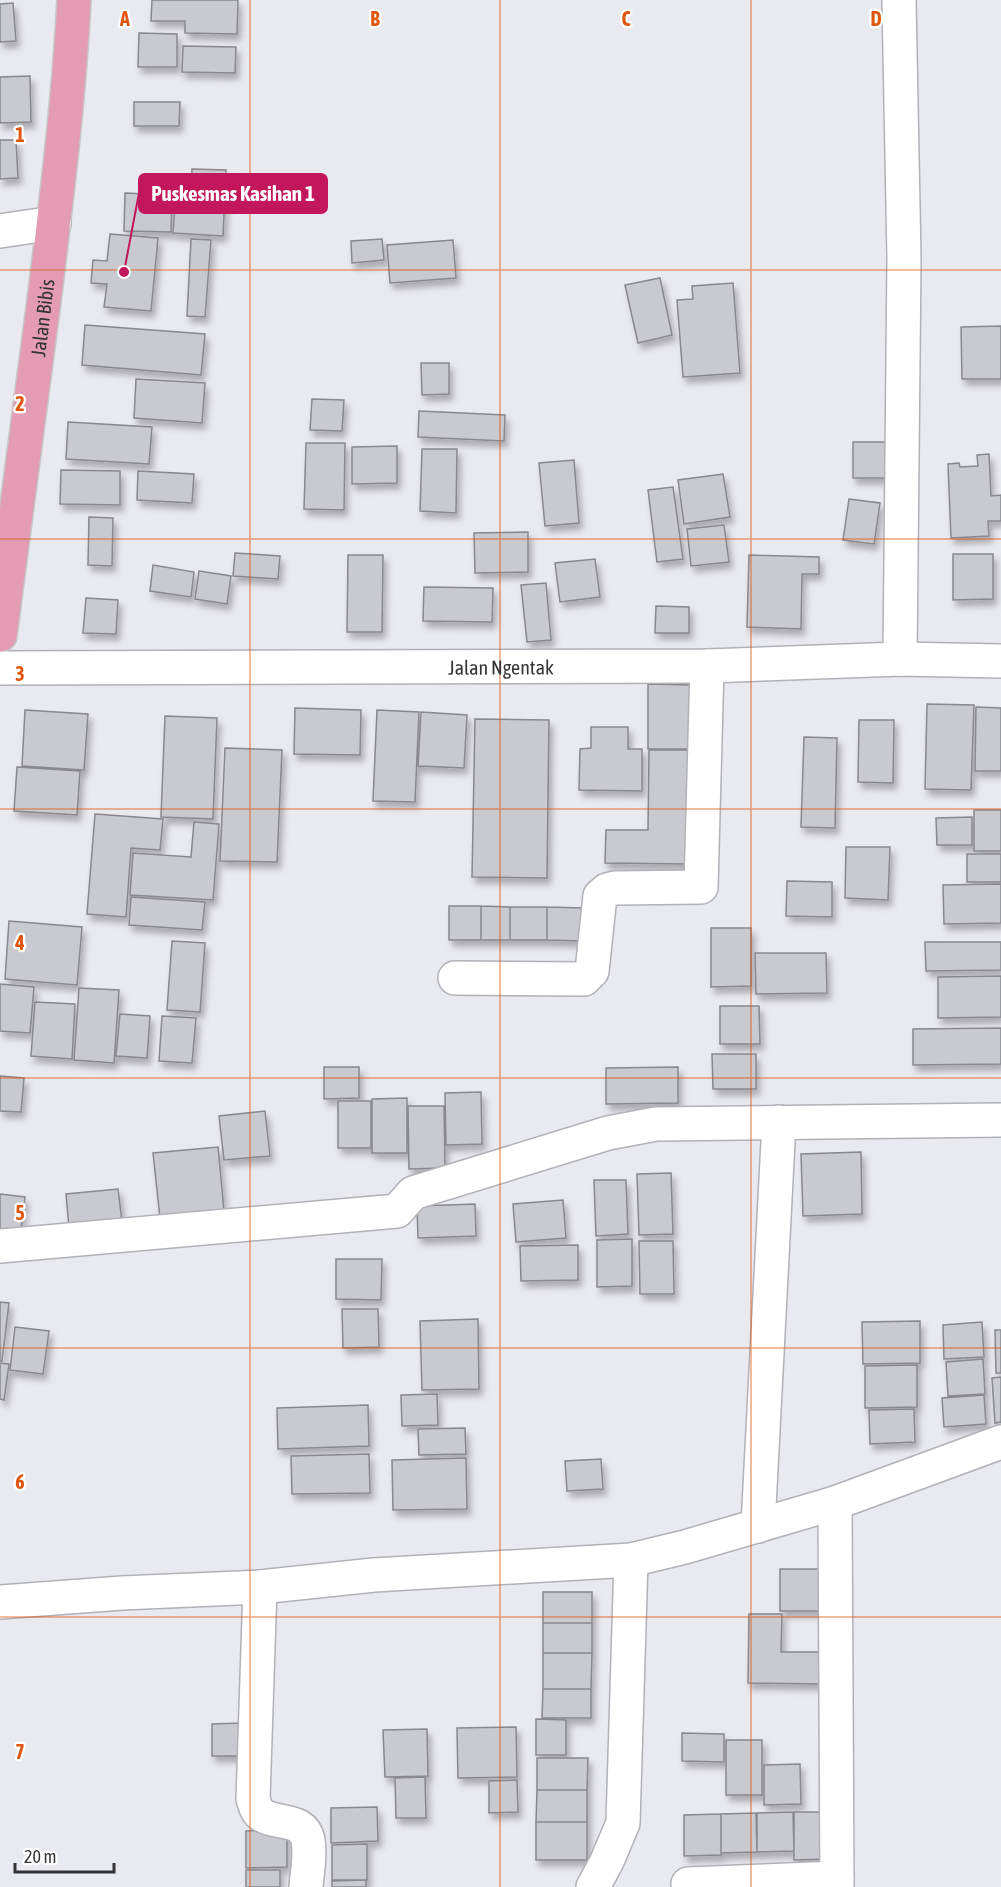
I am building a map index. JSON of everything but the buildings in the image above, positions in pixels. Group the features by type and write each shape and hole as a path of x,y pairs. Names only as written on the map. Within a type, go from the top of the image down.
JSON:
{"main road":[{"name":"Jalan Bibis","path":"1,619 20,497 54,223 70,84 74,0"}],"street":[{"path":"899,0 904,258 900,659"},
{"path":"0,231 54,223"},
{"name":"Jalan Ngentak","path":"0,668 707,666 900,659 1001,661"},
{"path":"455,978 584,979 592,971 600,896 607,890 701,886 707,666"},
{"path":"0,1246 397,1211 413,1193 608,1133 656,1124 1001,1120"},
{"path":"758,1526 779,1122"},
{"path":"0,1602 122,1593 260,1587 374,1575 631,1560 835,1503 1001,1442"},
{"path":"688,1884 837,1883 835,1503"},
{"path":"593,1887 607,1861 622,1822 631,1560"},
{"path":"260,1587 253,1798 256,1809 262,1815 298,1825 307,1837 309,1847 306,1887"}],"place":[{"name":"Puskesmas Kasihan 1","path":"124,272"}]}
